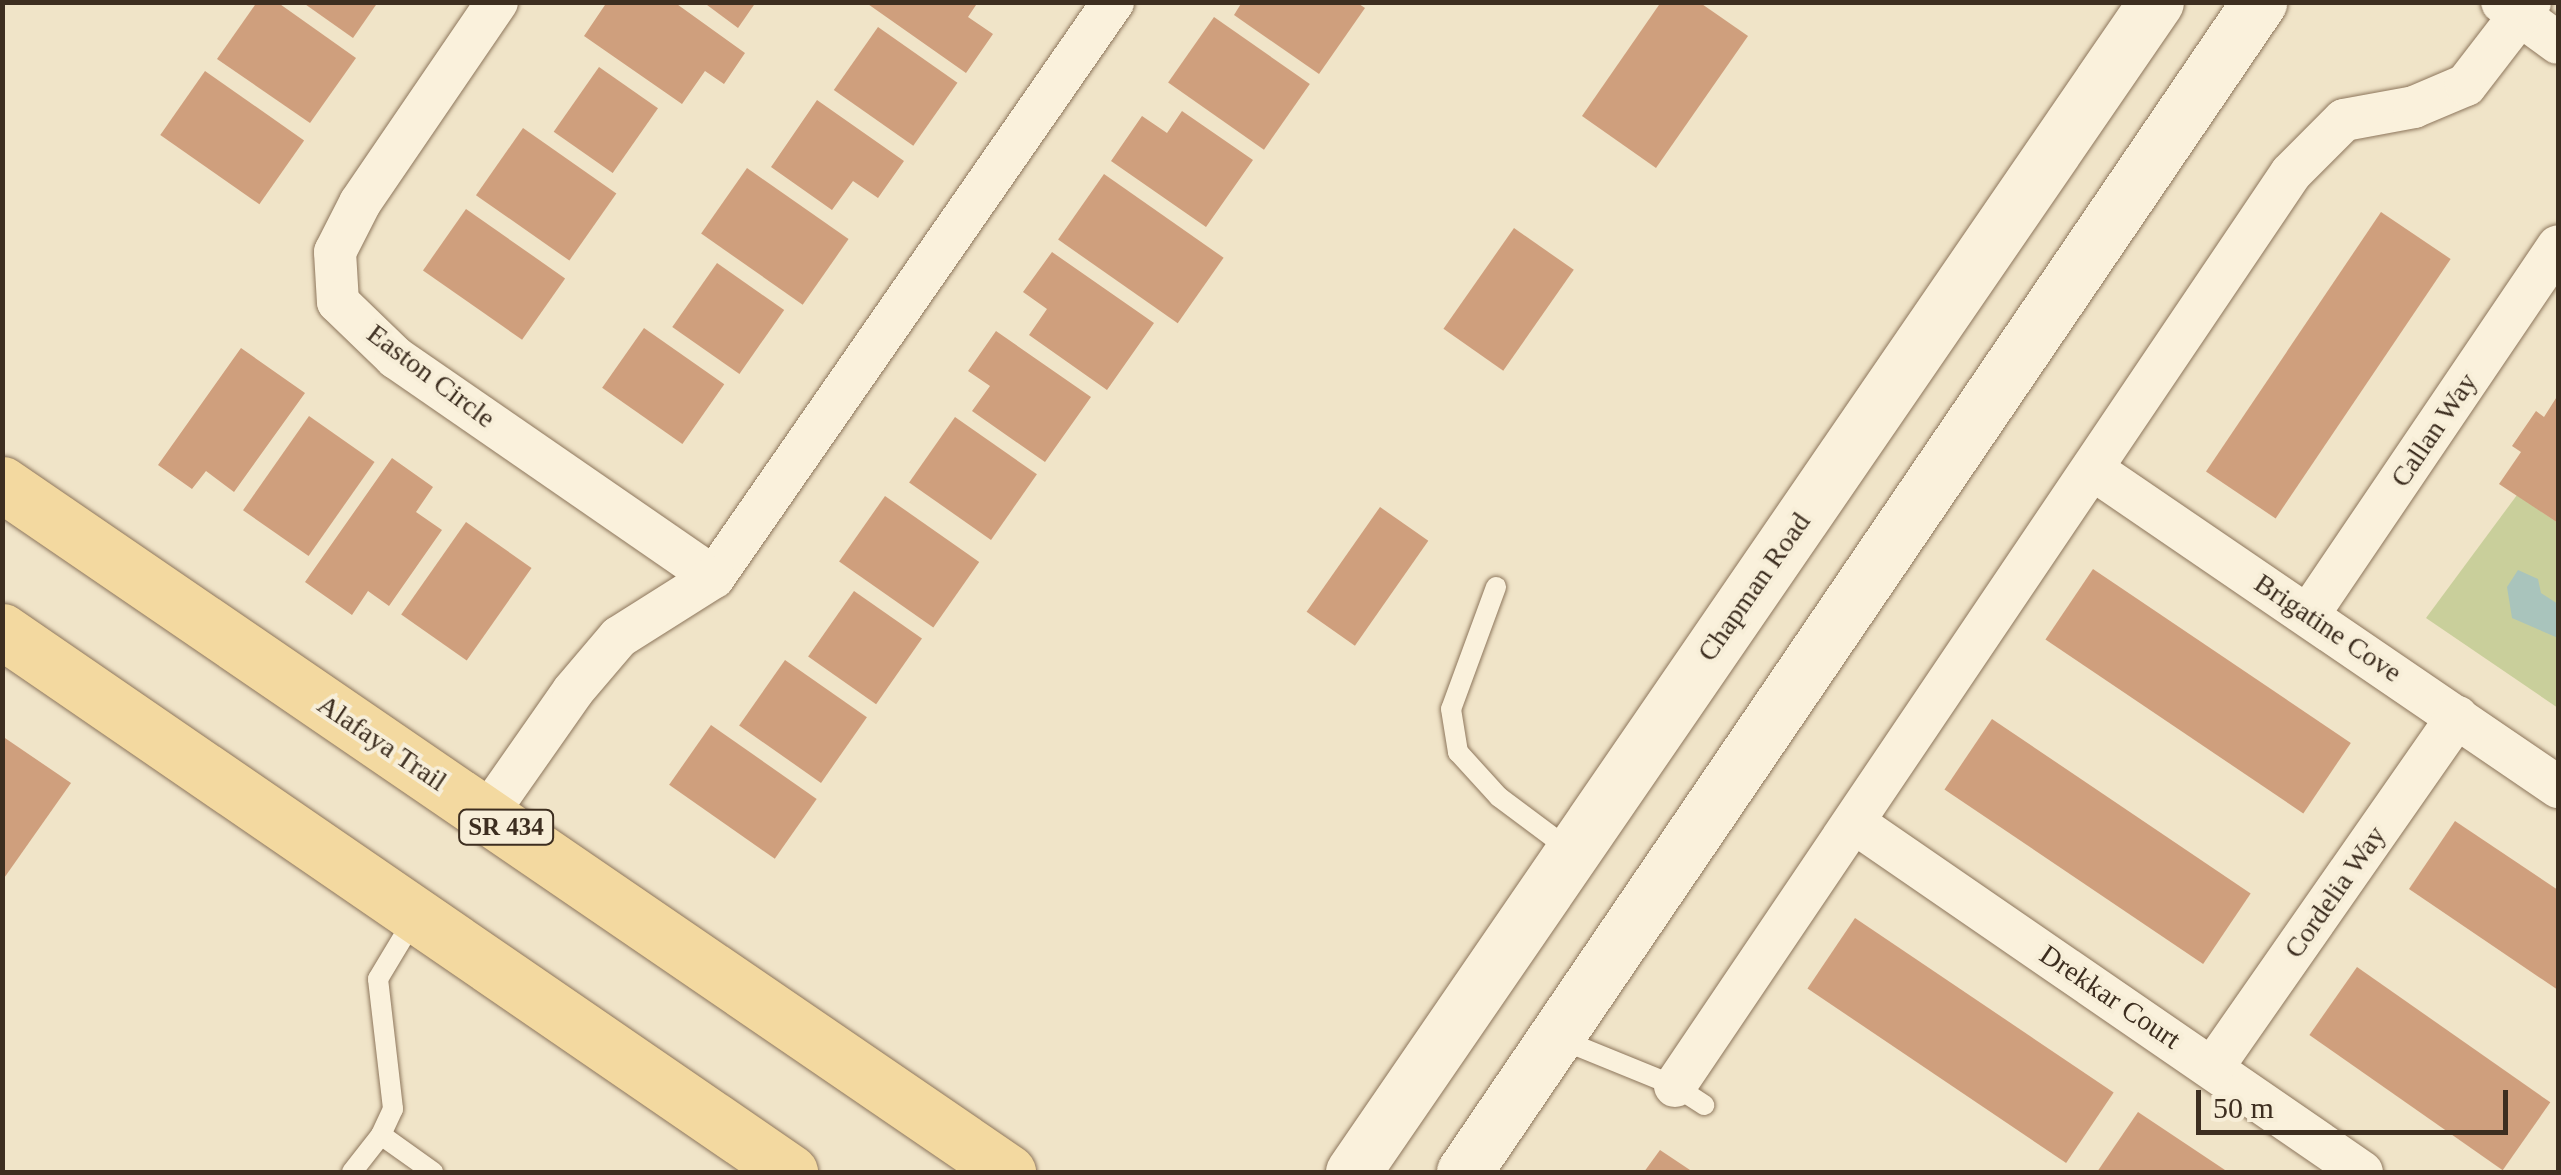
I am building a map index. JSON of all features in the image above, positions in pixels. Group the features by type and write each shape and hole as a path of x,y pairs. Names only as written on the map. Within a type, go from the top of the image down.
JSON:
{"main road":[{"name":"Alafaya Trail","path":"2,484 1008,1172"},
{"path":"2,631 790,1172"}],"street":[{"name":"Easton Circle","path":"497,2 360,203 334,252 338,302 396,358 714,577"},
{"path":"487,814 572,691 620,637 714,577 1112,2"},
{"name":"Chapman Road","path":"1353,1172 2156,2"},
{"path":"1464,1172 2259,2"},
{"path":"1690,1096 1856,824 2291,174 2344,120 2414,106 2466,86 2518,7 2558,43"},
{"name":"Callan Way","path":"2308,614 2558,246"},
{"name":"Brigatine Cove","path":"2095,471 2558,787"},
{"name":"Cordelia Way","path":"2214,1067 2457,717"},
{"name":"Drekkar Court","path":"1856,824 2362,1172"}],"lane":[{"path":"1496,587 1451,710 1458,752 1499,797 1572,851"},
{"path":"352,1172 381,1135 393,1109 378,979 415,917"},
{"path":"1558,1038 1690,1096"},
{"path":"381,1135 433,1172"}],"green space":[{"path":"2517,495 2558,523 2558,708 2426,618"}],"water":[{"path":"2518,570 2538,579 2541,593 2558,604 2558,638 2512,618 2507,587"}],"building":[{"path":"257,2 277,2 356,58 310,123 217,59"},
{"path":"302,2 378,2 353,38"},
{"path":"607,2 674,2 745,53 724,84 705,71 682,104 584,36"},
{"path":"703,2 756,2 738,28"},
{"path":"865,2 978,2 968,17 993,34 966,73"},
{"path":"1242,2 1356,2 1365,8 1319,74 1234,15"},
{"path":"1661,2 1699,2 1748,36 1656,168 1582,116"},
{"path":"1214,17 1310,84 1264,150 1168,83"},
{"path":"878,27 957,83 913,146 834,90"},
{"path":"599,67 658,108 613,173 554,132"},
{"path":"205,71 304,140 259,204 160,135"},
{"path":"817,100 904,161 878,198 853,181 832,210 771,167"},
{"path":"1182,111 1253,160 1206,227 1111,161 1142,116 1167,133"},
{"path":"523,128 616,193 569,261 476,195"},
{"path":"747,168 849,239 803,305 701,234"},
{"path":"1104,174 1224,258 1178,323 1058,240"},
{"path":"466,209 565,278 522,340 423,270"},
{"path":"2381,212 2451,259 2276,518 2206,471"},
{"path":"1514,228 1574,270 1503,371 1443,329"},
{"path":"1052,252 1154,323 1107,390 1029,335 1047,309 1023,292"},
{"path":"717,263 784,310 739,374 672,327"},
{"path":"644,328 724,384 682,444 602,388"},
{"path":"996,331 1091,397 1045,462 972,411 990,386 968,371"},
{"path":"241,348 305,393 234,492 206,471 192,489 158,465"},
{"path":"2558,395 2558,523 2499,484 2521,452 2512,446 2536,411 2544,417"},
{"path":"309,416 375,462 309,556 243,510"},
{"path":"955,417 1037,474 991,540 909,483"},
{"path":"392,458 433,487 416,512 442,530 389,606 368,591 352,615 305,582"},
{"path":"885,496 979,562 933,627 839,562"},
{"path":"1380,507 1428,541 1355,646 1307,612"},
{"path":"466,522 532,568 467,660 401,615"},
{"path":"2093,569 2351,743 2303,813 2045,639"},
{"path":"854,591 922,639 876,704 808,657"},
{"path":"785,660 867,717 821,783 739,726"},
{"path":"1992,719 2251,893 2203,964 1944,789"},
{"path":"711,725 817,799 775,859 669,785"},
{"path":"2,736 71,783 2,881"},
{"path":"2455,821 2558,890 2558,990 2409,889"},
{"path":"1855,918 2114,1092 2066,1163 1807,988"},
{"path":"2357,967 2550,1102 2503,1170 2309,1035"},
{"path":"2138,1112 2228,1172 2097,1172"},
{"path":"1660,1150 1693,1172 1644,1172"}]}
